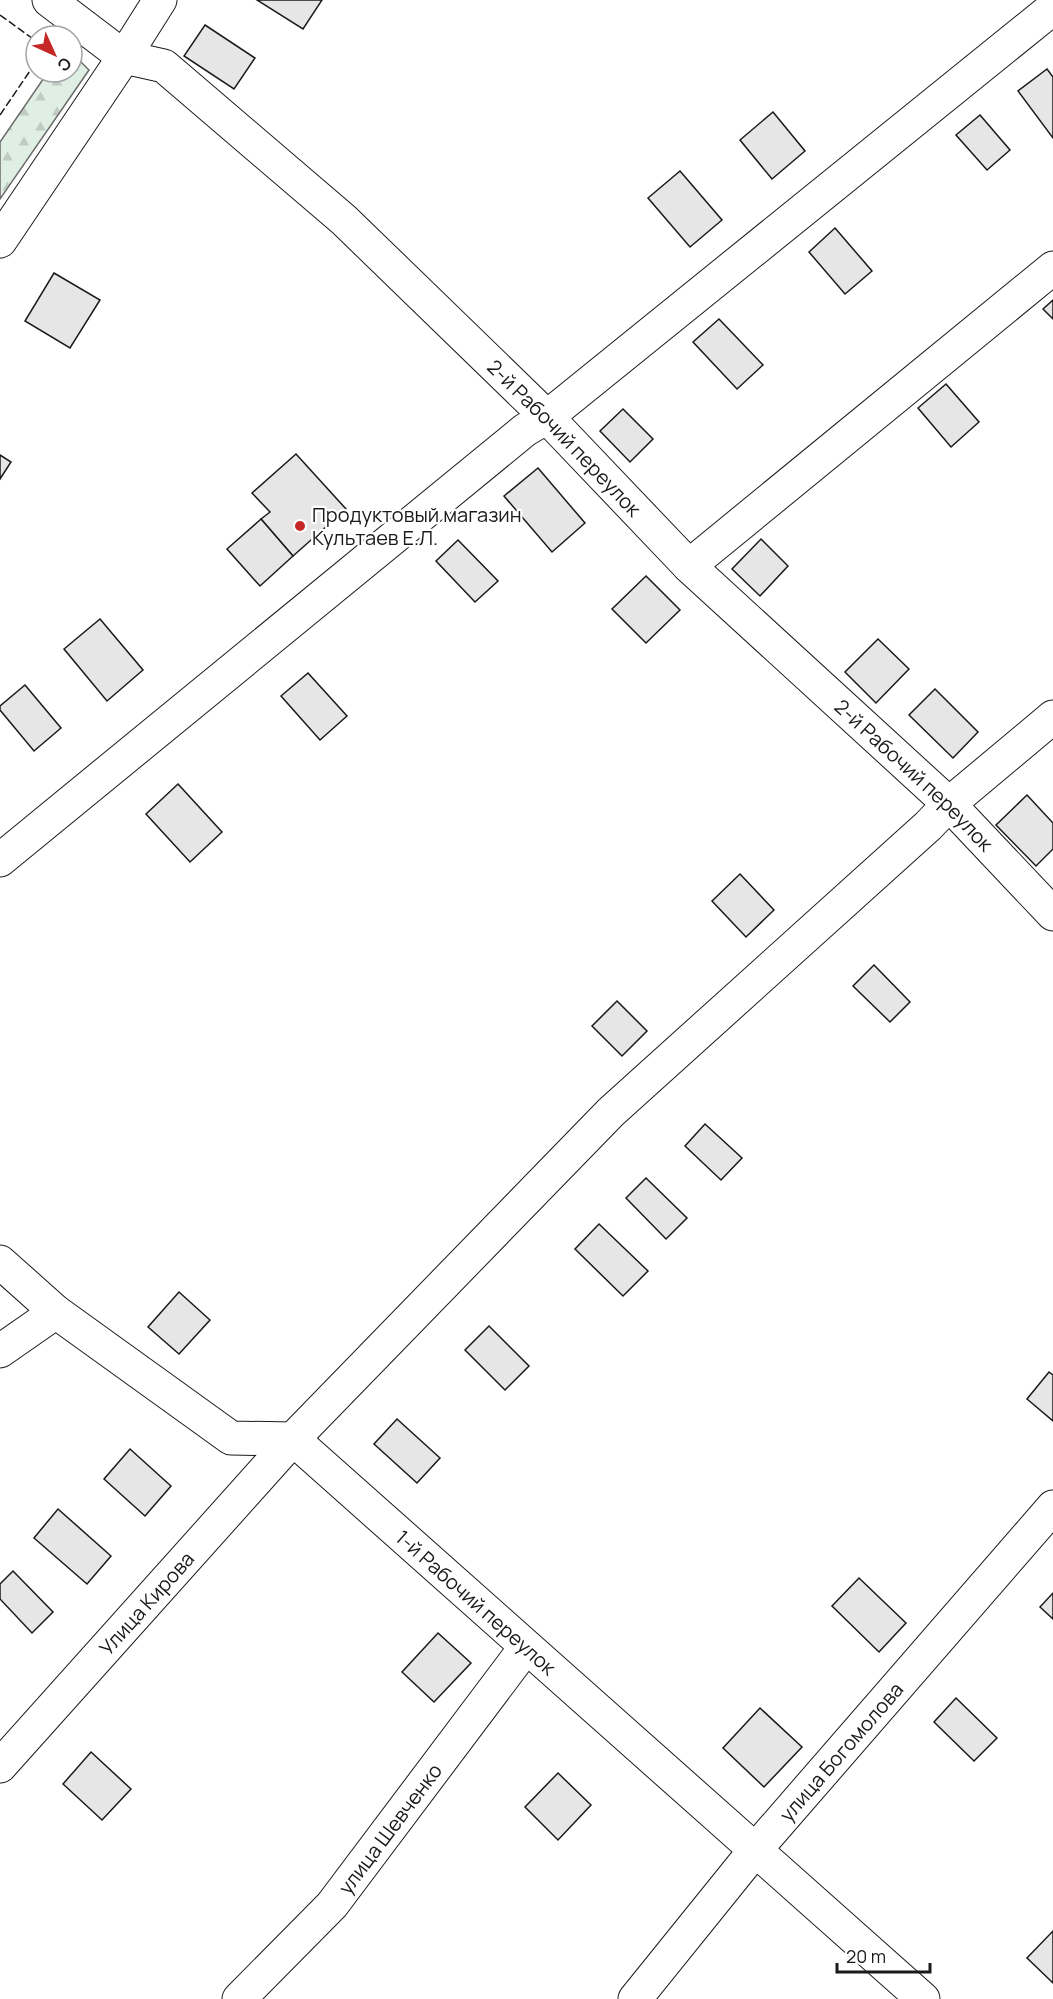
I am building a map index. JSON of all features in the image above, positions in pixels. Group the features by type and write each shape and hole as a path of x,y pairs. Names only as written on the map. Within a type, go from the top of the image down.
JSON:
{"street":[{"name":"2-й Рабочий переулок","path":"49,0 124,57 164,66 344,220 547,417 688,566 949,804 1053,914"},
{"path":"0,241 160,0"},
{"path":"0,860 525,430 547,417 1053,8"},
{"path":"688,566 1053,268"},
{"name":"Улица Кирова","path":"0,1766 293,1439 611,1112 928,826 949,804 1053,717"},
{"path":"0,1262 56,1312 231,1438 293,1439"},
{"path":"0,1351 56,1312"},
{"name":"1-й Рабочий переулок","path":"293,1439 923,1999"},
{"name":"улица Богомолова","path":"635,1999 756,1849 1053,1508"},
{"name":"улица Шевченко","path":"239,1999 332,1905 526,1647"}],"green space":[{"path":"84,65 89,70 84,77"},
{"path":"40,84 79,84 0,199 0,142"}],"building":[{"path":"257,0 322,0 303,29"},
{"path":"205,25 255,58 234,89 184,56"},
{"path":"1047,69 1053,77 1053,138 1018,91"},
{"path":"773,112 805,151 772,179 740,140"},
{"path":"980,115 1010,150 987,170 956,135"},
{"path":"680,171 722,220 690,247 648,198"},
{"path":"835,228 872,271 845,294 809,252"},
{"path":"54,273 100,300 70,348 25,321"},
{"path":"1053,300 1053,319 1043,309"},
{"path":"719,319 763,365 737,389 693,342"},
{"path":"946,384 979,422 951,447 918,408"},
{"path":"623,409 653,439 630,462 600,431"},
{"path":"296,454 346,509 293,556 261,519 270,512 252,493"},
{"path":"0,455 11,462 0,479"},
{"path":"538,468 585,523 552,552 504,496"},
{"path":"261,519 293,556 260,586 227,549"},
{"path":"761,539 788,566 760,596 732,569"},
{"path":"458,540 498,581 475,602 436,561"},
{"path":"646,576 680,610 646,643 612,609"},
{"path":"100,619 143,670 107,701 64,649"},
{"path":"878,639 909,669 876,703 845,672"},
{"path":"308,673 347,716 320,740 281,696"},
{"path":"25,685 61,728 34,751 0,710 0,706"},
{"path":"935,689 978,732 953,758 909,715"},
{"path":"178,784 222,832 190,862 146,814"},
{"path":"1027,795 1053,823 1053,849 1036,866 996,825"},
{"path":"740,874 774,910 746,937 712,901"},
{"path":"874,965 910,1002 890,1022 853,986"},
{"path":"617,1001 647,1031 622,1056 592,1026"},
{"path":"705,1124 742,1158 721,1180 685,1146"},
{"path":"646,1178 687,1218 666,1239 626,1198"},
{"path":"599,1224 648,1271 623,1296 575,1249"},
{"path":"179,1292 210,1320 179,1354 148,1327"},
{"path":"489,1326 529,1366 505,1390 465,1350"},
{"path":"1049,1372 1053,1375 1053,1421 1027,1399"},
{"path":"397,1419 440,1458 417,1483 374,1444"},
{"path":"130,1449 171,1486 145,1516 104,1479"},
{"path":"58,1509 111,1556 87,1584 34,1538"},
{"path":"13,1571 53,1612 32,1633 0,1599 0,1584"},
{"path":"859,1578 906,1623 879,1652 832,1606"},
{"path":"1053,1593 1053,1619 1040,1607"},
{"path":"438,1633 471,1663 434,1702 402,1672"},
{"path":"956,1698 997,1738 974,1761 934,1722"},
{"path":"760,1708 802,1747 764,1787 723,1748"},
{"path":"91,1752 131,1789 102,1820 63,1784"},
{"path":"558,1773 591,1805 558,1840 525,1807"},
{"path":"1053,1931 1053,1983 1027,1958"}],"fence":[{"path":"0,15 24,32"},
{"path":"0,115 24,80"}],"place":[{"name":"Продуктовый магазин Культаев Е.Л.","path":"300,526"}]}
